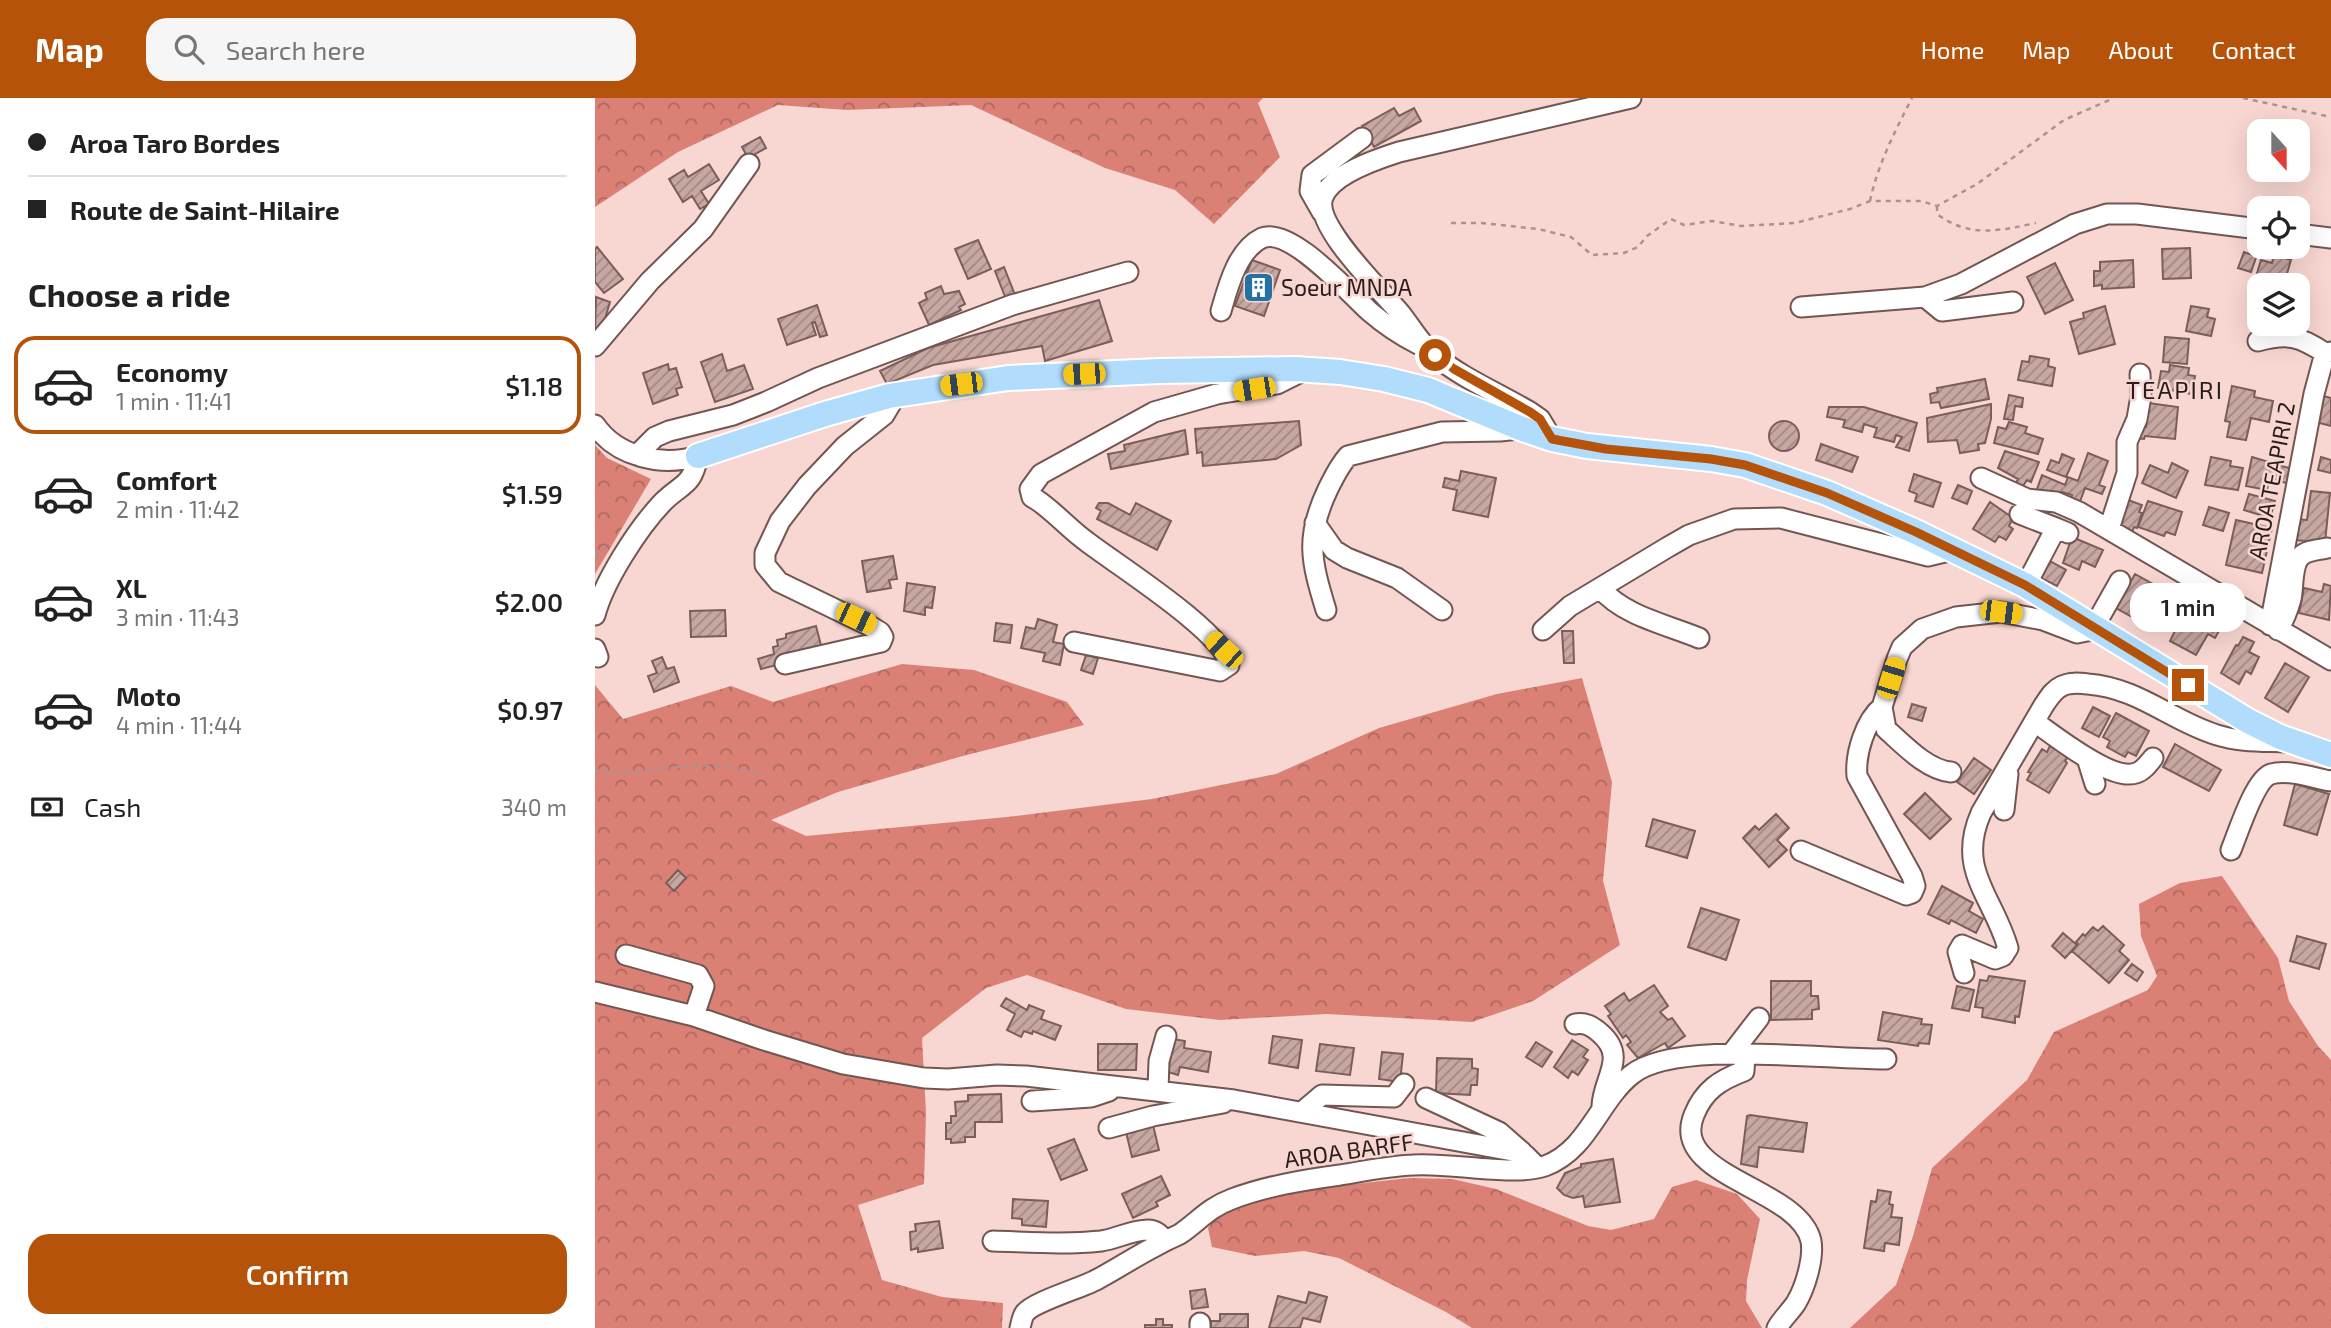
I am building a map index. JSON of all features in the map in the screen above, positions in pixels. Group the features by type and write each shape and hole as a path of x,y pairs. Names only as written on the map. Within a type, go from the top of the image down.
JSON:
{"main road":[{"path":"698,456 825,414 896,395 1007,377 1160,371 1305,370 1384,379 1428,390 1552,439 1587,446 1745,465 1827,493 2026,585 2248,721 2291,742 2331,755"}],"street":[{"path":"1324,217 1321,208 1323,196 1332,185 1346,174 1372,161 1432,143 1631,98"},
{"path":"1362,138 1312,175 1310,191 1350,255 1402,315 1425,347"},
{"path":"595,346 650,282 703,229 749,164"},
{"path":"1801,307 1925,297 1961,284 2074,224 2108,214 2137,214 2247,228"},
{"path":"2310,235 2331,238"},
{"path":"1221,311 1227,288 1244,255 1263,238 1274,236 1303,251 1390,328 1540,419 1552,439"},
{"path":"637,455 655,437 669,430 733,415 818,378 1012,305 1128,272"},
{"path":"1925,297 1942,311 2013,302"},
{"path":"2258,341 2278,335 2295,337 2328,352"},
{"name":"AROA TEAPIRI 2","path":"2274,627 2314,394 2328,352"},
{"path":"1074,642 1220,671 1229,665 1224,650 1177,606 1089,544 1032,497 1030,489 1034,482 1041,474 1070,457 1154,412 1217,394 1277,384 1305,370"},
{"path":"2109,529 2127,473 2127,442 2137,419 2141,396 2140,374"},
{"path":"785,664 881,642 883,637 880,632 870,625 779,582 765,565 765,552 780,521 792,505 845,446 884,415 896,395"},
{"path":"595,425 626,452 653,461 685,460 698,456 695,472 690,479 663,502 616,568 595,615"},
{"path":"1326,610 1313,564 1311,543 1322,501 1339,466 1348,457 1442,432 1520,428"},
{"path":"1981,478 2027,499 2056,502 2109,529 2331,660"},
{"path":"2020,514 2062,530 2026,585"},
{"path":"1543,630 1570,606 1689,535 1734,519 1781,518 1928,556 1953,550"},
{"path":"1315,523 1334,550 1397,578 1442,610"},
{"name":"AROA TEAPIRI 2","path":"2274,627 2285,618 2296,565 2301,556 2310,551 2327,548"},
{"path":"1951,772 1932,766 1886,729 1882,707 1902,647 1922,629 1935,622 1967,615 2001,612 2043,620 2077,633 2095,628 2120,581"},
{"path":"1600,588 1612,602 1627,611 1699,638"},
{"path":"1964,973 1958,952 1962,945 1995,959 2003,956 2008,948 1972,861 1974,830 1981,813 2051,694 2062,686 2074,682 2133,693 2195,727 2216,735 2237,740 2291,742"},
{"path":"1801,851 1906,895 1912,893 1915,886 1912,876 1857,775 1856,764 1867,727 1875,712 1882,707"},
{"path":"2035,722 2087,758 2123,773 2135,774 2145,768 2153,758"},
{"path":"2087,758 2095,784"},
{"path":"2004,810 2008,769"},
{"path":"2231,850 2255,790 2270,774 2292,774 2331,781"},
{"path":"626,955 698,975 704,986 694,1016"},
{"name":"AROA BARFF","path":"595,992 694,1016 843,1063 923,1078 1006,1075 1234,1100 1425,1134 1545,1166 1566,1154 1583,1139 1630,1076 1645,1066 1683,1058 1739,1054 1886,1059"},
{"path":"1759,1018 1739,1054 1744,1071 1719,1081 1707,1091 1691,1122 1693,1144 1701,1156 1789,1210 1808,1231 1812,1245 1805,1279 1798,1300 1777,1328"},
{"name":"AROA BARFF","path":"1575,1024 1583,1022 1594,1028 1611,1046 1613,1066 1602,1096 1602,1111"},
{"path":"1158,1090 1159,1061 1166,1037"},
{"name":"AROA BARFF","path":"1302,1112 1322,1095 1394,1097 1404,1084"},
{"path":"1032,1101 1091,1097 1108,1092 1115,1086"},
{"name":"AROA BARFF","path":"1426,1098 1499,1132 1531,1161"},
{"name":"AROA BARFF","path":"1109,1128 1234,1100"},
{"name":"AROA BARFF","path":"1020,1328 1026,1312 1039,1304 1080,1288 1173,1237 1206,1212 1232,1199 1291,1183 1414,1165 1449,1164 1523,1170 1531,1161"},
{"path":"993,1241 1105,1241 1150,1229 1173,1237"}],"path":[{"path":"1870,201 1884,156 1912,98"},
{"path":"1451,223 1482,223 1538,229 1571,237 1592,255 1624,253 1638,247 1647,236 1671,219 1684,225 1712,221 1741,226 1795,223 1870,201 1921,201 1937,206 1977,184 2064,120 2114,98"},
{"path":"2243,98 2331,117"},
{"path":"1937,206 1937,214 1952,225 1978,232 2045,222"},
{"path":"595,769 603,772 626,772 707,765 741,767 762,775"}],"green space":[{"path":"595,98 1263,98 1258,103 1280,157 1214,224 1175,190 1105,168 971,105 847,110 778,105 678,152 595,207"},
{"path":"595,445 607,458 651,479 595,574"},
{"path":"902,664 974,670 1067,702 1084,725 838,792 771,820 806,836 1007,817 1152,799 1276,774 1379,728 1497,694 1582,678 1612,782 1603,881 1620,945 1533,1001 1472,1022 1327,1014 1220,1020 1126,1009 1027,975 986,988 922,1038 926,1113 924,1184 858,1205 882,1280 942,1297 1003,1303 1002,1328 595,1328 595,685 623,719 731,686 773,702"},
{"path":"2222,876 2278,958 2289,1001 2318,1046 2331,1060 2331,1328 1850,1328 1896,1285 1932,1168 2027,1080 2054,1032 2148,990 2157,976 2141,936 2139,904 2180,883"},
{"path":"1409,1178 1452,1179 1496,1189 1588,1226 1611,1230 1654,1219 1672,1187 1696,1180 1737,1194 1760,1219 1747,1280 1746,1301 1762,1328 1472,1328 1339,1258 1304,1251 1255,1256 1212,1247 1208,1228 1226,1206 1273,1193"}],"building":[{"path":"1394,108 1399,116 1414,108 1421,121 1374,147 1362,126"},
{"path":"760,137 766,148 748,158 742,147"},
{"path":"709,164 719,180 701,191 709,204 700,209 692,196 683,202 669,179 684,170 688,177"},
{"path":"978,240 991,269 968,279 955,249"},
{"path":"597,247 623,279 604,293 595,282"},
{"path":"2190,248 2191,278 2163,279 2162,249"},
{"path":"2244,252 2247,253 2247,259 2256,259 2251,272 2238,268"},
{"path":"2273,259 2291,260 2287,273 2257,273 2261,260 2272,263"},
{"name":"Soeur MNDA","path":"1252,260 1280,270 1264,316 1235,306"},
{"path":"2133,260 2134,287 2102,289 2102,285 2094,286 2094,271 2100,271 2100,262"},
{"path":"2055,263 2073,300 2045,314 2027,277"},
{"path":"1004,267 1015,295 1006,299 995,271"},
{"path":"941,286 944,294 959,291 965,304 959,307 961,310 929,325 919,303 927,299 925,293"},
{"path":"596,297 610,302 601,332 595,330"},
{"path":"1099,300 1112,341 1045,361 1042,346 933,365 887,384 880,371 928,348"},
{"path":"817,305 827,335 820,337 815,322 812,323 816,335 787,345 778,319"},
{"path":"2105,306 2115,344 2079,354 2070,322 2084,318 2083,313"},
{"path":"2191,306 2209,309 2207,317 2215,319 2211,336 2186,331"},
{"path":"2165,337 2189,339 2187,364 2163,362"},
{"path":"722,354 727,371 744,365 753,389 715,402 701,362"},
{"path":"2030,356 2049,359 2048,366 2055,368 2052,386 2018,380 2022,361 2029,362"},
{"path":"668,364 669,370 676,368 682,387 676,389 678,395 653,404 643,373"},
{"path":"2170,365 2189,368 2188,375 2195,376 2192,394 2158,388 2161,371 2169,372"},
{"path":"1985,379 1989,399 1941,408 1939,402 1931,403 1930,394 1938,392 1937,388"},
{"path":"2232,386 2255,391 2254,397 2273,401 2269,422 2251,418 2246,440 2227,437 2230,422 2225,421"},
{"path":"2009,395 2023,398 2022,407 2015,406 2013,420 2004,419"},
{"path":"2323,396 2331,398 2331,426 2316,422"},
{"path":"2148,403 2178,407 2175,439 2145,436 2144,439 2135,438 2136,426 2146,427"},
{"path":"1991,404 1991,419 1985,443 1978,444 1979,450 1960,453 1957,440 1928,442 1927,418"},
{"path":"1829,407 1864,407 1917,423 1909,451 1896,447 1902,437 1896,435 1894,442 1874,437 1877,428 1864,424 1862,432 1843,427 1845,420 1827,417"},
{"path":"1299,421 1301,445 1276,459 1203,466 1202,452 1197,453 1195,429"},
{"path":"1784,421 1790,422 1798,430 1798,442 1790,450 1784,451 1778,450 1770,442 1769,436 1770,430 1778,422"},
{"path":"2009,422 2027,427 2025,433 2043,439 2038,454 1994,443 1998,427 2006,429"},
{"path":"1185,430 1188,454 1111,469 1108,454 1125,451 1124,445"},
{"path":"1821,444 1858,457 1852,472 1816,460"},
{"path":"2005,451 2039,462 2031,482 2027,480 2023,486 2016,483 2018,479 1998,468"},
{"path":"2088,453 2108,461 2099,485 2105,487 2102,494 2085,488 2078,507 2069,504 2072,495 2062,492 2059,500 2036,492 2042,475 2065,485 2068,477 2078,481"},
{"path":"2062,454 2074,459 2066,477 2047,470 2051,460 2059,463"},
{"path":"2211,457 2231,461 2230,466 2243,468 2238,490 2205,485"},
{"path":"2252,457 2289,468 2291,484 2269,479 2267,490 2246,486"},
{"path":"2321,457 2331,460 2331,473 2318,470"},
{"path":"2172,463 2188,471 2176,498 2142,483 2150,465 2168,473"},
{"path":"1461,471 1496,478 1488,517 1453,510 1457,490 1443,487 1445,478 1459,481"},
{"path":"1914,474 1941,483 1933,507 1915,501 1917,494 1909,491"},
{"path":"1958,485 1972,491 1967,504 1952,498"},
{"path":"2311,491 2330,493 2325,543 2296,540 2298,519 2307,520"},
{"path":"2249,494 2275,501 2270,518 2244,510"},
{"path":"2128,500 2142,505 2137,528 2134,527 2132,532 2118,527"},
{"path":"2148,501 2182,512 2175,535 2166,532 2164,536 2138,527"},
{"path":"1990,502 2013,518 2009,526 2013,529 2006,540 1999,536 1995,542 1973,529"},
{"path":"1099,503 1108,503 1130,515 1136,503 1171,521 1157,550 1097,519 1101,511 1096,508"},
{"path":"2209,507 2229,513 2223,531 2203,525"},
{"path":"2236,520 2272,528 2262,573 2226,565"},
{"path":"2072,537 2103,550 2095,567 2082,561 2079,570 2063,563"},
{"path":"893,556 897,579 889,580 891,588 867,592 862,561"},
{"path":"2050,561 2066,570 2057,586 2041,578"},
{"path":"2135,574 2160,588 2141,622 2116,608"},
{"path":"907,583 935,587 932,608 925,607 925,615 904,611"},
{"path":"2324,584 2331,586 2329,620 2299,613 2304,588 2322,592"},
{"path":"2193,594 2209,602 2203,614 2223,624 2215,638 2208,634 2196,655 2170,641"},
{"path":"725,610 726,636 691,637 690,611"},
{"path":"1038,619 1057,625 1053,642 1064,644 1060,665 1043,661 1045,653 1021,648 1026,627 1035,629"},
{"path":"996,623 1012,625 1010,643 994,641"},
{"path":"816,626 823,653 761,669 758,659 774,654 773,647 778,646 777,640 786,638 786,634"},
{"path":"1562,631 1573,631 1574,663 1564,663"},
{"path":"2243,637 2254,642 2249,652 2259,657 2251,674 2246,671 2239,684 2221,673"},
{"path":"1086,655 1098,658 1093,674 1081,670"},
{"path":"662,657 667,669 674,667 679,682 654,692 648,676 657,673 652,661"},
{"path":"2285,663 2309,677 2288,712 2265,698"},
{"path":"1912,704 1926,708 1922,721 1908,717"},
{"path":"2093,707 2110,716 2099,737 2082,728"},
{"path":"2116,713 2149,731 2136,756 2128,752 2125,757 2107,747 2110,741 2103,737"},
{"path":"2175,744 2221,770 2209,791 2163,767"},
{"path":"2050,746 2068,757 2049,793 2027,780 2031,773 2028,772 2042,749 2047,752"},
{"path":"1974,758 1991,770 1974,794 1957,782"},
{"path":"2295,784 2329,794 2317,835 2284,825"},
{"path":"1925,793 1951,819 1930,839 1904,814"},
{"path":"1776,814 1789,828 1777,840 1787,850 1769,867 1743,838 1755,826 1759,830"},
{"path":"1653,819 1695,831 1687,858 1646,846"},
{"path":"678,870 686,878 674,891 666,883"},
{"path":"1942,886 1973,903 1969,911 1983,919 1976,933 1951,920 1949,924 1928,914"},
{"path":"1701,908 1739,920 1726,960 1688,947"},
{"path":"2103,926 2124,945 2119,951 2129,960 2109,983 2072,951 2083,934 2085,936 2093,927 2098,931"},
{"path":"2063,933 2077,945 2065,958 2052,946"},
{"path":"2297,936 2326,944 2319,969 2290,961"},
{"path":"2132,964 2143,972 2137,981 2125,973"},
{"path":"1989,976 2025,981 2019,1017 2015,1016 2015,1023 1982,1017 1983,1008 1975,1007 1980,980 1987,981"},
{"path":"1771,981 1811,981 1811,996 1818,996 1819,1009 1812,1010 1812,1019 1771,1020"},
{"path":"1654,985 1668,1006 1660,1012 1668,1020 1672,1018 1685,1036 1668,1048 1665,1043 1638,1058 1627,1045 1631,1042 1626,1035 1623,1038 1608,1016 1611,1014 1605,1006 1624,993 1629,1001"},
{"path":"1957,986 1974,990 1969,1011 1952,1008"},
{"path":"1006,998 1027,1010 1029,1005 1044,1011 1041,1019 1061,1026 1055,1040 1033,1031 1032,1034 1024,1031 1021,1037 1007,1030 1015,1014 1001,1006"},
{"path":"1883,1012 1922,1019 1921,1024 1932,1025 1929,1044 1919,1043 1918,1046 1878,1040"},
{"path":"1273,1036 1302,1040 1298,1068 1269,1063"},
{"path":"1173,1039 1185,1041 1184,1048 1211,1052 1208,1072 1180,1067 1178,1075 1168,1072"},
{"path":"1572,1040 1588,1050 1583,1057 1588,1060 1578,1075 1572,1071 1568,1078 1554,1067"},
{"path":"1536,1042 1552,1052 1542,1067 1526,1057"},
{"path":"1098,1044 1137,1044 1136,1070 1098,1070"},
{"path":"1320,1044 1354,1048 1350,1075 1316,1071"},
{"path":"1382,1052 1403,1054 1400,1082 1379,1079"},
{"path":"1437,1058 1472,1059 1472,1068 1478,1069 1477,1085 1471,1085 1470,1095 1436,1093"},
{"path":"1001,1094 1002,1122 975,1122 975,1137 965,1137 965,1142 951,1143 951,1139 946,1139 946,1123 951,1123 951,1116 956,1116 955,1102 968,1101 968,1095"},
{"path":"1747,1116 1807,1123 1803,1152 1759,1147 1757,1167 1741,1164"},
{"path":"1153,1125 1159,1150 1132,1157 1126,1132"},
{"path":"1074,1139 1087,1170 1061,1180 1048,1149"},
{"path":"1613,1159 1620,1202 1585,1207 1583,1196 1573,1198 1564,1195 1557,1188 1565,1173 1581,1167 1581,1164"},
{"path":"1161,1176 1170,1195 1156,1202 1158,1206 1133,1218 1122,1194"},
{"path":"1878,1190 1891,1192 1891,1217 1902,1218 1899,1245 1885,1243 1884,1251 1864,1248 1871,1201 1876,1202"},
{"path":"1013,1199 1048,1201 1046,1227 1022,1225 1022,1219 1012,1218"},
{"path":"939,1221 943,1248 918,1252 918,1248 911,1250 910,1232 916,1231 915,1224"},
{"path":"1205,1289 1208,1307 1192,1309 1190,1291"},
{"path":"1309,1292 1327,1297 1320,1322 1303,1318 1300,1328 1269,1328 1278,1296 1306,1303"},
{"path":"1220,1314 1248,1314 1248,1328 1211,1328 1211,1321 1220,1321"},
{"path":"1156,1319 1163,1319 1163,1325 1172,1325 1172,1328 1145,1328 1145,1325 1156,1325"}],"place":[{"name":"Soeur MNDA","path":"1258,288"}],"district":[{"name":"TEAPIRI","path":"2175,391"}],"route":[{"path":"1435,355 1540,419 1552,439 1606,449 1745,465 1827,493 1916,532 2025,585 2188,685"}]}
